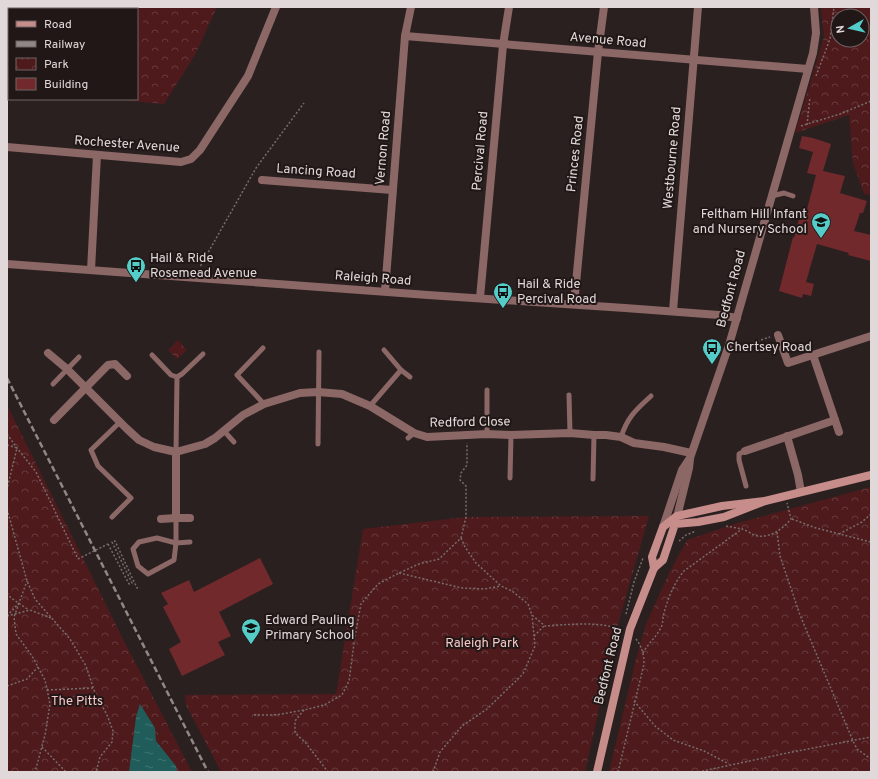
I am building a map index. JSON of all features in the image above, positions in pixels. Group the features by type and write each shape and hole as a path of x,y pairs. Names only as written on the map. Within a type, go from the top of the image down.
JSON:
{"street":[{"name":"Rochester Avenue","path":"7,147 181,162 190,159 200,150 248,76 276,7"},
{"name":"Vernon Road","path":"385,292 405,36 411,7"},
{"name":"Percival Road","path":"480,298 503,45 509,7"},
{"name":"Princes Road","path":"574,304 598,52 604,7"},
{"name":"Westbourne Road","path":"673,311 698,7"},
{"name":"Bedfont Road","path":"597,772 630,629 654,568 663,560 673,518 689,468 690,456 729,345 772,196 815,41 816,21 814,7"},
{"name":"Avenue Road","path":"405,36 808,69"},
{"path":"91,270 97,155"},
{"name":"Lancing Road","path":"262,180 392,190"},
{"name":"Raleigh Road","path":"7,264 385,292 673,311 737,318"},
{"path":"778,335 788,363 871,336"},
{"name":"Redford Close","path":"48,353 86,387 139,440 154,447 176,452 205,444 243,415 264,404 300,393 318,392 342,394 370,406 411,436 427,437 487,434 511,435 570,433 594,435 606,434 621,437 634,444 664,447 690,456"},
{"path":"813,355 839,432"},
{"path":"54,420 108,364 114,364 127,376"},
{"path":"745,451 835,420"},
{"path":"787,436 798,475 801,492"},
{"path":"176,452 176,518"},
{"path":"673,518 698,522 724,517 765,501 871,475"},
{"path":"161,519 190,518"},
{"name":"Bedfont Road","path":"654,568 652,557 663,527 673,518"}],"lane":[{"path":"772,196 784,194 793,196"},
{"path":"263,348 237,375 264,404"},
{"path":"384,350 401,370 410,377"},
{"path":"318,444 319,352"},
{"path":"152,355 171,375 177,376 182,374 203,354"},
{"path":"53,384 79,357"},
{"path":"370,406 401,370"},
{"path":"176,452 177,376"},
{"path":"487,390 487,434"},
{"path":"569,395 570,433"},
{"path":"621,437 626,423 632,414 651,396"},
{"path":"112,517 131,498 98,466 91,450 120,422"},
{"path":"224,431 234,442"},
{"path":"510,478 511,435"},
{"path":"593,479 594,435"},
{"path":"745,451 739,454 739,460 746,486"},
{"path":"176,518 176,543 174,560 148,574 138,566 133,549 139,542 157,538 176,543 190,542"}],"path":[{"path":"816,76 830,40 834,7"},
{"path":"807,125 810,90"},
{"path":"790,129 840,114 871,101"},
{"path":"201,265 256,168 304,103"},
{"path":"729,345 742,346 778,335"},
{"path":"7,434 36,472 78,559 108,544 129,584 132,583 112,542 115,541 137,588 140,587"},
{"path":"254,715 276,715 304,710 324,705 342,695 349,681 354,636 361,604 378,584 419,564 439,559 461,538 466,517 466,486 460,480 461,473 467,465 467,435"},
{"path":"7,445 17,448"},
{"path":"7,489 17,448"},
{"path":"787,504 791,519"},
{"path":"7,509 27,581 35,599 70,639 86,666 93,688 107,715 113,731 112,742 100,757 96,772"},
{"path":"839,534 862,522 871,514"},
{"path":"723,524 724,526 742,529 754,535 762,536 777,532 791,519"},
{"path":"791,519 816,528 871,542"},
{"path":"644,653 663,623 664,614 677,579 684,571 742,529"},
{"path":"678,542 686,535 699,531"},
{"path":"777,532 780,556 800,615 853,741 857,749 871,760"},
{"path":"433,772 440,752 462,726 487,709 523,674 535,646 532,615 528,604 512,590 501,586 476,562 465,547 461,538"},
{"path":"399,573 462,588 484,589 501,586"},
{"path":"27,581 14,617 16,634 46,680 50,704 42,746 35,772"},
{"path":"7,593 11,598 29,610 53,619"},
{"path":"7,616 19,603"},
{"path":"7,616 29,610"},
{"path":"532,615 545,626"},
{"path":"534,636 545,626 583,624 617,628 622,631"},
{"path":"618,772 644,664 644,653 634,637"},
{"path":"7,686 27,679 38,666"},
{"path":"47,690 93,688"},
{"path":"634,701 655,726 673,740 729,764"},
{"path":"304,710 295,721 295,733 305,742 328,772"},
{"path":"698,772 729,764 871,737"},
{"path":"42,746 66,772"}],"green space":[{"path":"7,7 217,7 195,55 164,104 121,100 138,100 138,8 8,8 8,84"},
{"path":"147,7 138,42 138,8 68,8"},
{"path":"821,7 871,7 871,195 864,194 853,163 849,115 795,133 824,37"},
{"path":"178,340 187,350 177,359 168,350"},
{"name":"The Pitts","path":"7,405 124,641 192,772 7,772"},
{"path":"871,487 871,772 609,772 636,659 646,624 669,573 687,540 734,524"},
{"name":"Raleigh Park","path":"649,516 617,628 585,772 221,772 186,705 185,695 336,694 363,529 466,517"}],"water":[{"path":"140,704 155,728 156,741 176,766 177,772 129,772 136,717"}],"building":[{"path":"802,136 831,144 823,171 845,176 840,193 867,201 863,213 860,213 854,231 871,235 871,261 817,244 806,282 814,284 811,296 803,294 802,298 779,291 800,215 805,217 816,175 807,173 813,152 799,148"},
{"path":"260,558 273,584 219,612 231,636 218,642 225,655 182,676 169,649 181,642 163,607 168,604 161,593 189,580 194,592"}],"railway":[{"path":"7,378 208,772"}],"place":[{"name":"Feltham Hill Infant and Nursery School","path":"821,239"},
{"name":"Hail & Ride Rosemead Avenue","path":"136,283"},
{"name":"Hail & Ride Percival Road","path":"503,309"},
{"name":"Chertsey Road","path":"712,365"},
{"name":"Edward Pauling Primary School","path":"251,645"}]}
